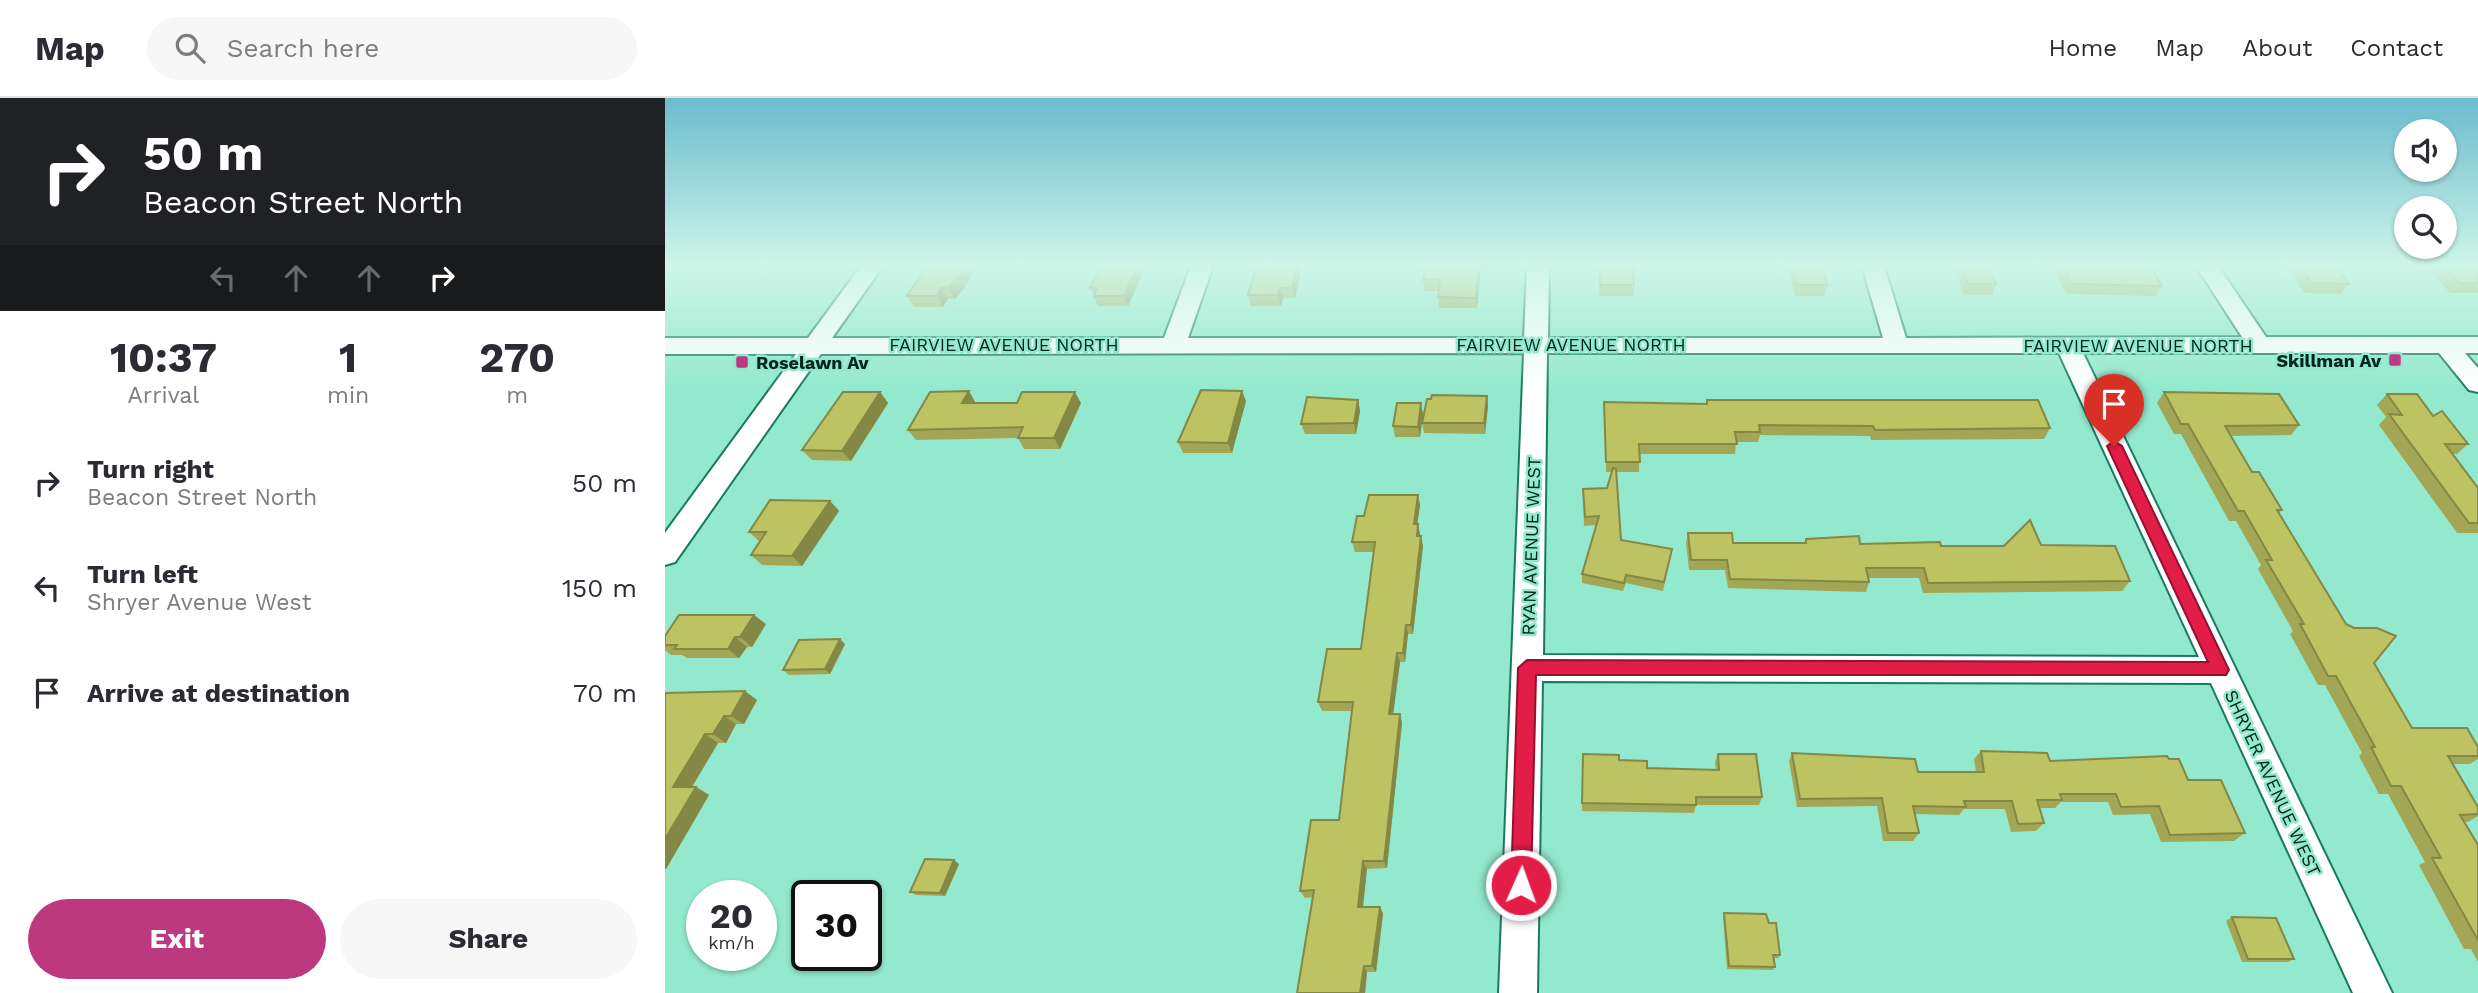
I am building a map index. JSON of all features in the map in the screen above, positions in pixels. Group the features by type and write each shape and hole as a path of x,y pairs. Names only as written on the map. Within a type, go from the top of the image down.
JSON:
{"street":[{"path":"665,554 843,308"},
{"path":"1174,343 1187,308"},
{"name":"RYAN AVENUE WEST","path":"1518,993 1537,308"},
{"path":"1886,308 1897,345"},
{"path":"2234,308 2259,345"},
{"name":"FAIRVIEW AVENUE NORTH","path":"665,345 2478,345"},
{"name":"SHRYER AVENUE WEST","path":"2067,345 2373,993"},
{"path":"2445,345 2478,384"},
{"path":"1527,668 2220,670"}],"building":[{"path":"1201,390 1242,391 1228,443 1178,442"},
{"path":"969,391 962,403 1017,403 1022,392 1075,392 1054,438 1018,438 1023,427 908,430 930,392"},
{"path":"843,392 880,392 842,451 802,450"},
{"path":"2164,392 2279,394 2299,425 2225,426 2252,472 2259,472 2282,510 2277,510 2346,624 2354,628 2377,628 2396,636 2374,663 2412,728 2467,728 2478,747 2478,756 2448,756 2478,807 2478,814 2460,815 2478,845 2478,940 2432,858 2441,858 2401,786 2391,786 2371,747 2375,747 2336,676 2328,676 2300,624 2304,624 2266,560 2272,560 2244,511 2238,511 2188,424 2181,424"},
{"path":"2387,394 2417,394 2433,416 2442,411 2468,444 2445,444 2478,488 2478,523 2469,523 2389,414 2402,415"},
{"path":"1432,395 1487,396 1484,423 1422,423 1427,399 1431,399"},
{"path":"1307,397 1358,400 1354,423 1301,424"},
{"path":"1707,400 2038,400 2050,428 1875,430 1873,426 1759,425 1760,432 1735,432 1737,444 1639,444 1640,462 1606,462 1604,402 1707,404"},
{"path":"1397,403 1421,403 1418,427 1393,426"},
{"path":"1613,468 1616,469 1621,540 1672,549 1664,582 1626,575 1624,583 1582,574 1599,516 1585,517 1583,489 1607,488"},
{"path":"1369,495 1418,495 1414,524 1418,524 1417,536 1421,536 1411,625 1406,625 1403,653 1397,653 1389,714 1400,714 1384,861 1363,861 1358,907 1380,907 1372,966 1364,966 1360,993 1297,993 1314,890 1300,891 1311,820 1339,820 1353,702 1318,702 1327,649 1361,649 1375,542 1352,542 1357,516 1364,516"},
{"path":"770,500 830,501 792,556 751,555 766,532 749,532"},
{"path":"2030,520 2041,545 2115,546 2130,581 1928,583 1924,568 1866,568 1869,582 1730,579 1727,560 1691,560 1688,533 1732,533 1733,543 1806,543 1806,539 1859,536 1860,544 1940,542 1941,546 2004,546"},
{"path":"679,615 754,615 740,637 735,637 728,649 674,649 677,645 665,645 665,636"},
{"path":"840,639 825,669 783,670 799,640"},
{"path":"745,691 731,716 724,716 713,734 705,734 673,787 696,787 665,839 666,693"},
{"path":"1981,751 2047,753 2050,761 2167,756 2169,759 2179,759 2188,780 2221,780 2245,833 2170,835 2159,806 2121,807 2116,794 2060,794 2062,800 2037,800 2044,823 2018,824 2012,801 1964,801 1966,807 1913,806 1919,833 1888,833 1882,798 1800,799 1792,753 1915,759 1918,772 1984,772"},
{"path":"1583,754 1619,755 1619,760 1647,761 1647,768 1719,770 1718,754 1756,754 1762,797 1696,797 1696,805 1582,803"},
{"path":"925,859 954,860 940,893 910,892"},
{"path":"1724,913 1766,914 1769,923 1776,923 1780,955 1773,955 1775,967 1729,966"},
{"path":"2232,917 2276,918 2294,959 2248,959"}],"place":[{"name":"Skillman Av","path":"2395,360"},
{"name":"Roselawn Av","path":"742,362"}],"route":[{"path":"1521,885 1527,668 2220,670 2114,446"}]}
